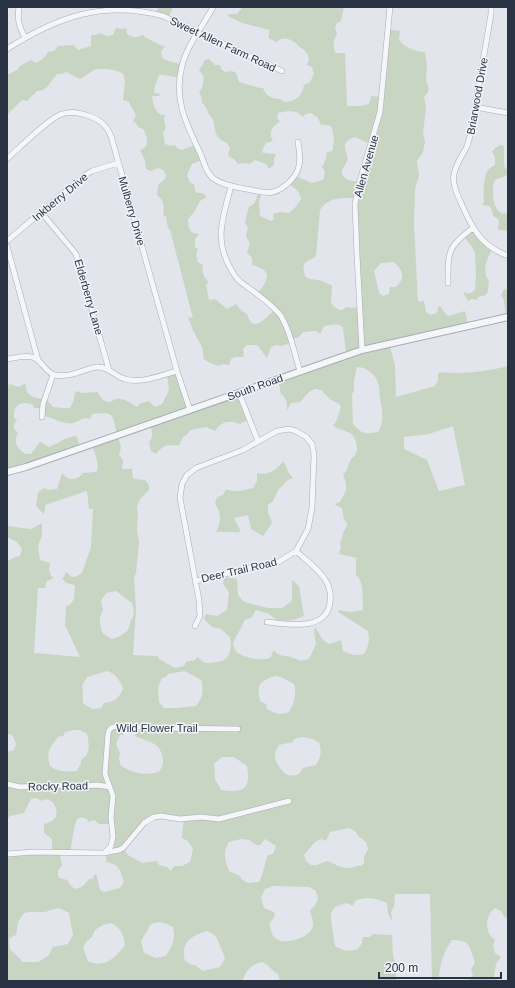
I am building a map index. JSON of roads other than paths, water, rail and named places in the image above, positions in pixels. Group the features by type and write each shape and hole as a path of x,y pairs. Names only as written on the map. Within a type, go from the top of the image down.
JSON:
{"street":[{"path":"19,7 18,21 20,29 25,37"},
{"name":"Sweet Allen Farm Road","path":"7,49 25,37 70,15 88,10 109,7 133,8 152,12 282,71"},
{"path":"213,7 185,56 178,87 181,106 187,127 210,175 220,182 232,186 273,192 284,186 296,175 299,167 300,153 298,142"},
{"name":"Allen Avenue","path":"362,350 355,204 359,184 380,112 390,7"},
{"name":"Briarwood Drive","path":"491,7 475,107 467,145 456,165 454,183 457,194 472,228 484,242 493,249 508,256"},
{"path":"475,107 508,113"},
{"name":"Mulberry Drive","path":"7,159 55,117 61,114 73,112 94,117 105,125 111,136 177,371 190,410"},
{"name":"Inkberry Drive","path":"7,241 88,173 118,163"},
{"path":"232,186 221,234 223,254 228,265 240,281 271,306 280,316 287,330 300,371"},
{"name":"Elderberry Lane","path":"41,212 76,254 109,370"},
{"path":"448,283 450,250 458,238 472,228"},
{"path":"7,246 38,360"},
{"name":"South Road","path":"7,472 26,467 362,350 508,317"},
{"path":"7,359 26,356 32,357 38,360 51,374 54,375 69,376 98,367 109,370 124,379 132,381 177,371"},
{"path":"42,417 43,404 54,375"},
{"path":"195,626 200,616 196,581 180,498 183,481 187,475 196,468 243,450 258,441 239,393"},
{"name":"Deer Trail Road","path":"196,581 254,567 275,564 296,551 305,536 310,522 315,461 312,444 309,439 300,433 289,429 277,431 258,441"},
{"path":"267,622 304,625 312,623 323,616 330,605 330,588 327,582 323,576 296,551"},
{"name":"Wild Flower Trail","path":"104,853 110,848 113,839 111,817 113,796 105,777 105,772 108,734 113,727 238,729"},
{"name":"Rocky Road","path":"7,784 20,787 58,785 71,787 97,785 110,787"},
{"path":"7,854 104,853 123,848 144,823 154,817 161,816 180,819 201,816 219,819 289,801"}]}
